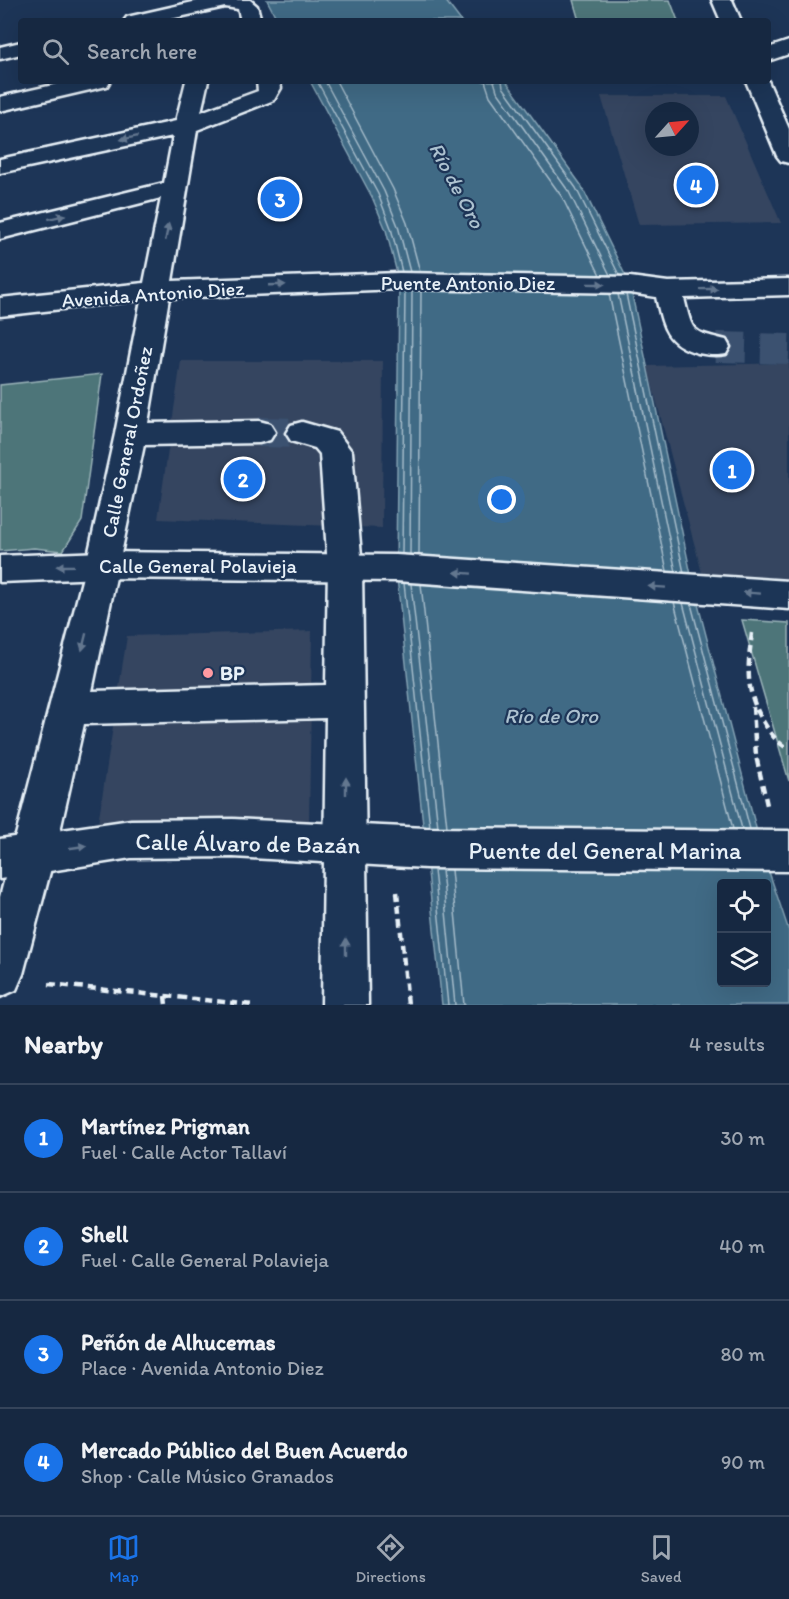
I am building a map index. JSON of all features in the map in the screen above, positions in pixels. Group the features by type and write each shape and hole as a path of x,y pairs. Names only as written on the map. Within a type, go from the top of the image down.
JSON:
{"street":[{"path":"722,0 730,18"},
{"path":"148,18 225,1 238,2 247,6 250,18"},
{"path":"771,54 789,47"},
{"path":"0,53 18,49"},
{"path":"0,104 86,84"},
{"name":"Calle General Ordoñez","path":"0,974 17,856 67,708 103,565 131,434 155,290 186,126 196,84"},
{"path":"0,165 186,126 266,95 270,88 269,84"},
{"path":"758,84 789,156"},
{"path":"0,231 176,187"},
{"name":"Puente Antonio Diez","path":"306,284 475,281 630,285 668,290 789,287"},
{"name":"Avenida Antonio Diez","path":"0,307 155,290 306,284"},
{"path":"668,290 677,326 683,336 693,344 716,347"},
{"path":"131,434 259,432"},
{"path":"303,433 326,440 336,452 345,567 345,1005"},
{"name":"Calle General Polavieja","path":"0,569 103,565 396,568 772,594"},
{"path":"67,708 345,701"},
{"name":"Calle Álvaro de Bazán","path":"17,856 132,839 233,838 410,847"},
{"name":"Puente del General Marina","path":"410,847 786,851"}],"path":[{"path":"772,594 752,635 746,662 753,706 753,742 757,775 786,851"},
{"path":"753,706 774,738 789,749"},
{"path":"408,1005 410,847"},
{"path":"47,984 253,1005"},
{"path":"165,996 166,1005"}],"shaded area":[{"path":"601,96 726,96 781,223 639,225"},
{"path":"181,361 383,361 382,528 158,519"},
{"path":"789,363 789,579 702,573 647,366"},
{"path":"312,631 309,824 97,830 127,636"}],"green space":[{"path":"573,0 670,0 677,18 578,18"},
{"path":"102,374 82,521 63,551 34,548 0,551 0,385"},
{"path":"742,620 789,623 789,781"}],"water":[{"path":"267,0 445,0 459,18 276,18"},
{"name":"Río de Oro","path":"312,84 508,84 581,185 630,285 694,589 762,851 789,931 789,1005 442,1005 396,568 399,281 386,230 372,197"}],"tunnel":[{"path":"716,347 789,349"},
{"path":"259,432 302,433"}],"place":[{"name":"Mercado Público del Buen Acuerdo","path":"696,185"},
{"name":"Peñón de Alhucemas","path":"280,199"},
{"name":"Martínez Prigman","path":"732,470"},
{"name":"Shell","path":"243,479"},
{"name":"BP","path":"208,673"}]}
